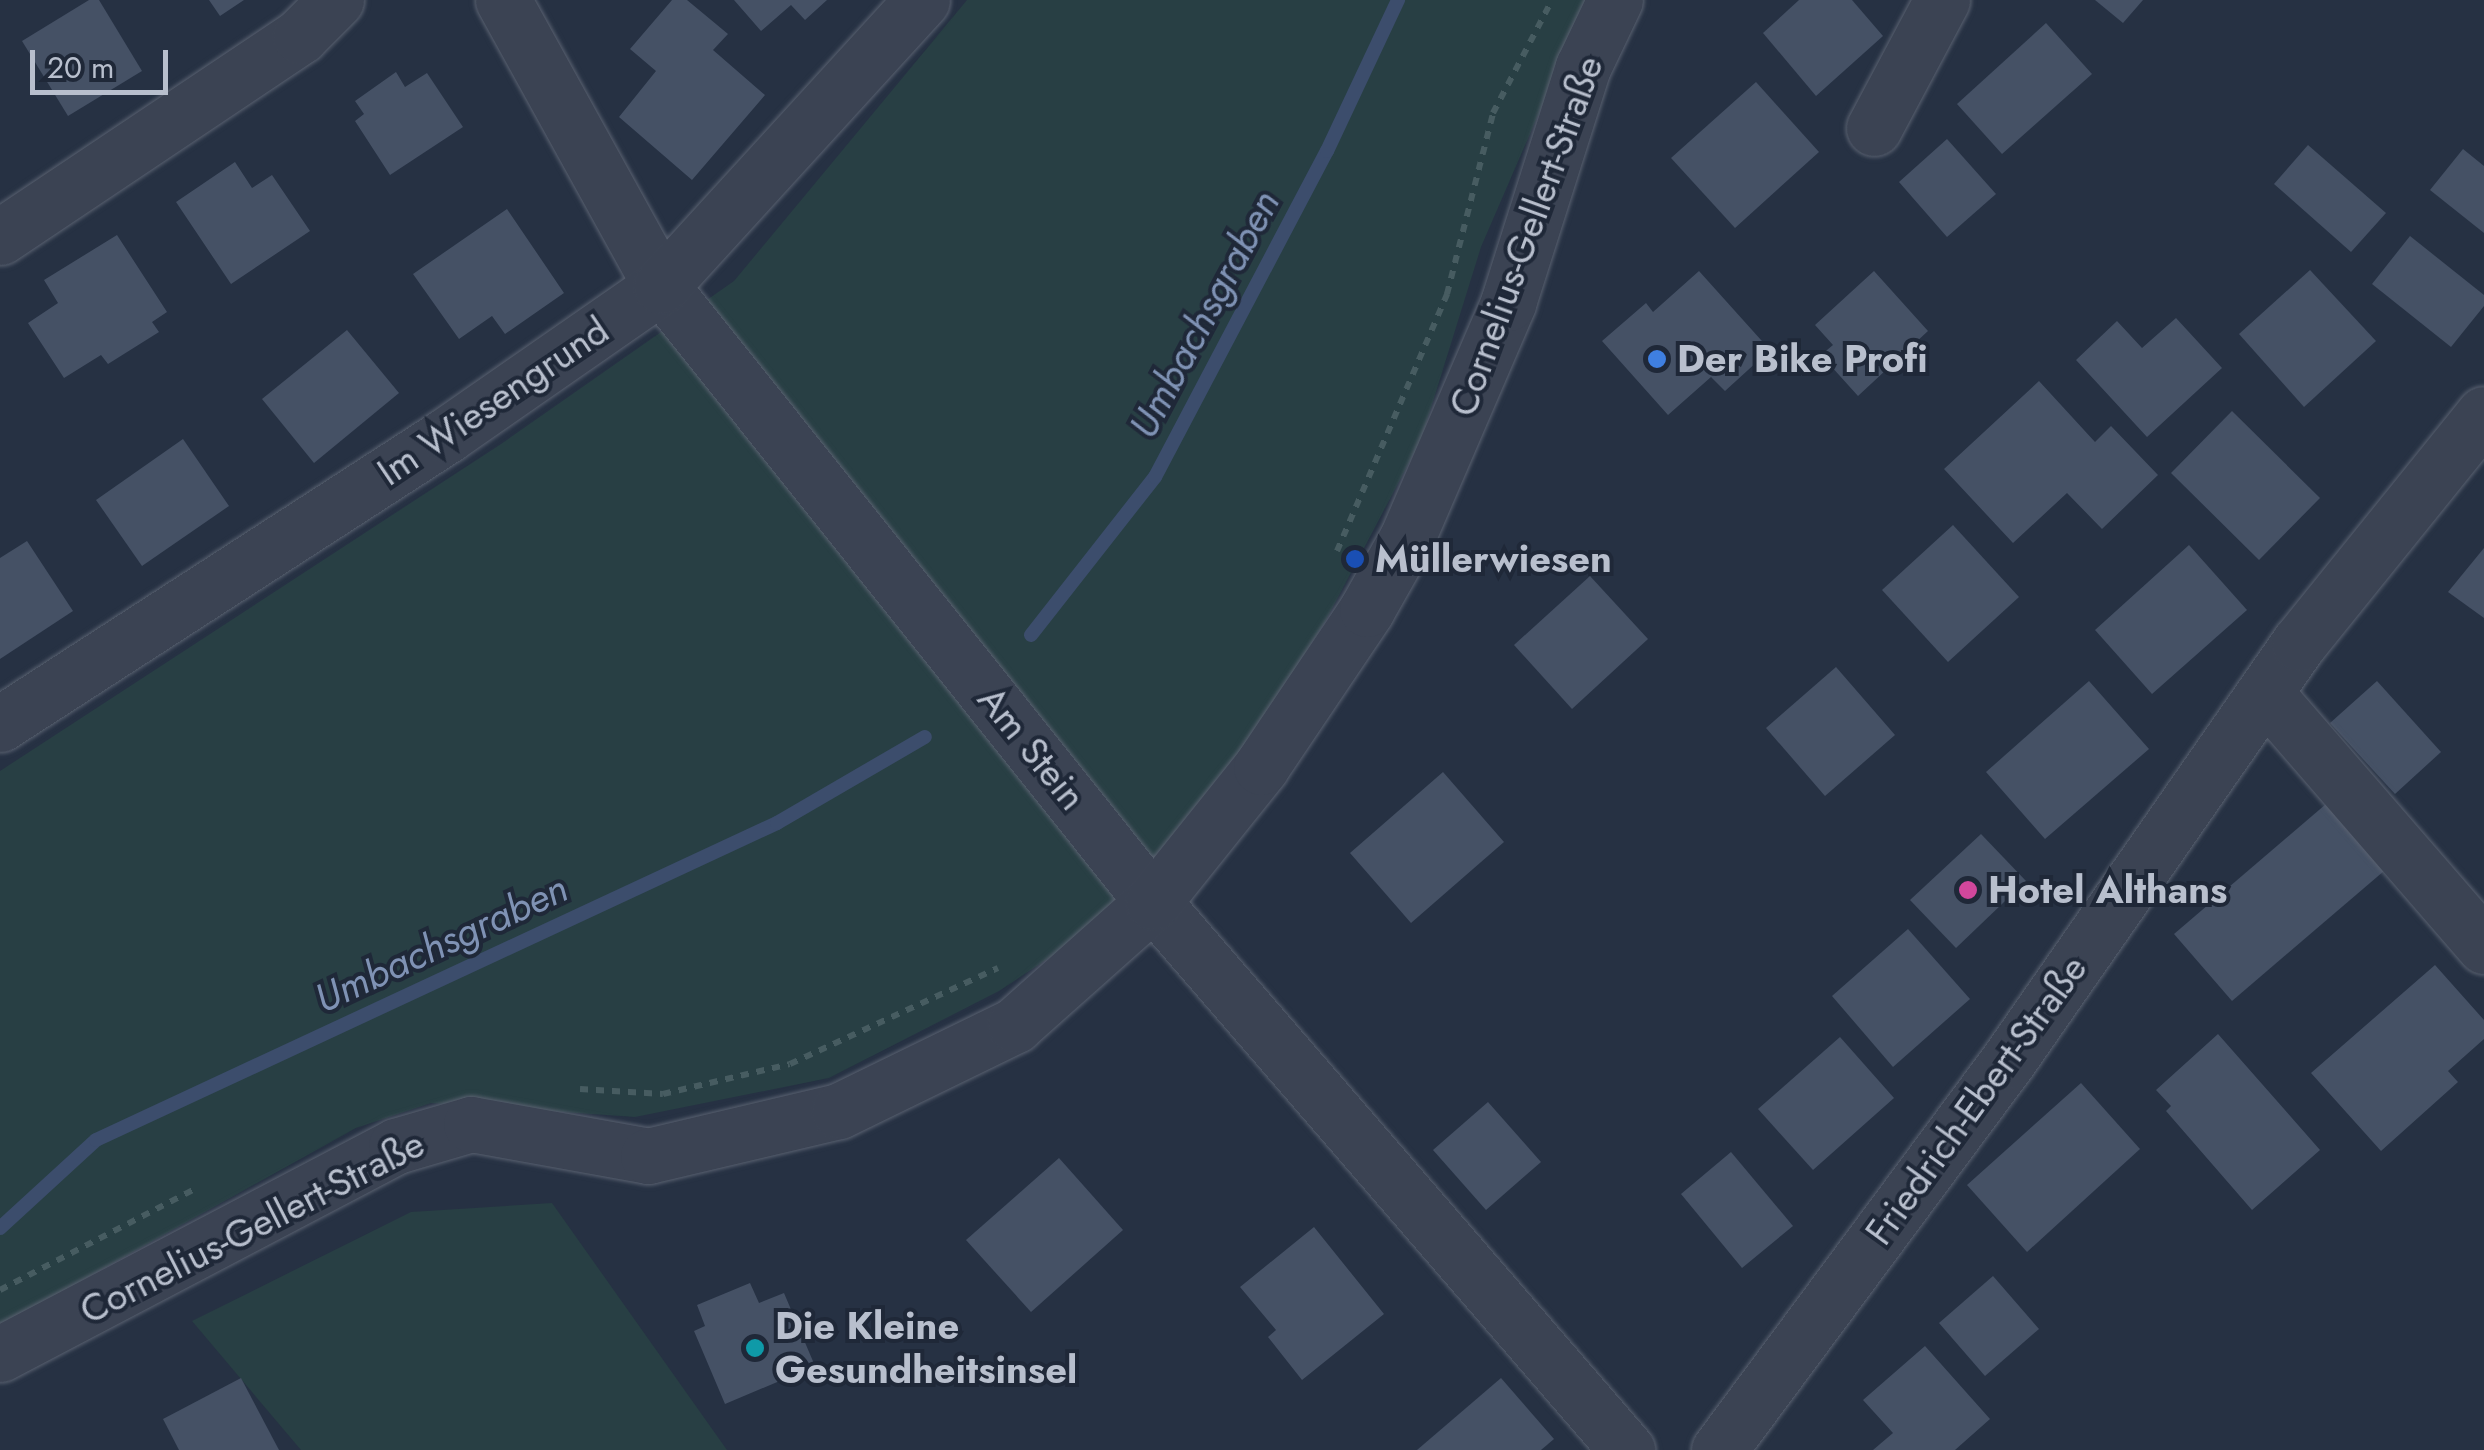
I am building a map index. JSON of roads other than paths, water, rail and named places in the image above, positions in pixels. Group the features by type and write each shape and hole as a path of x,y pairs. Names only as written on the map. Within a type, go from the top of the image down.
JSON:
{"street":[{"path":"0,237 300,36 336,0"},
{"name":"Am Stein","path":"503,0 661,286 1153,902 1628,1450"},
{"name":"Im Wiesengrund","path":"0,724 447,435 661,286 922,0"},
{"name":"Cornelius-Gellert-Straße","path":"0,1354 396,1146 471,1124 648,1156 839,1111 1015,1025 1153,902 1261,767 1407,538 1508,303 1583,68 1616,0"},
{"path":"1874,128 1942,0"},
{"name":"Friedrich-Ebert-Straße","path":"1719,1450 2008,1062 2265,692 2482,420"},
{"path":"2265,692 2484,946"}],"waterway":[{"name":"Umbachsgraben","path":"1031,635 1155,477 1327,151 1398,0"},
{"name":"Umbachsgraben","path":"0,1228 96,1140 777,823 925,737"}],"place":[{"name":"Der Bike Profi","path":"1657,359"},
{"name":"Müllerwiesen","path":"1355,559"},
{"name":"Hotel Althans","path":"1968,890"},
{"name":"Die Kleine Gesundheitsinsel","path":"755,1348"}]}
